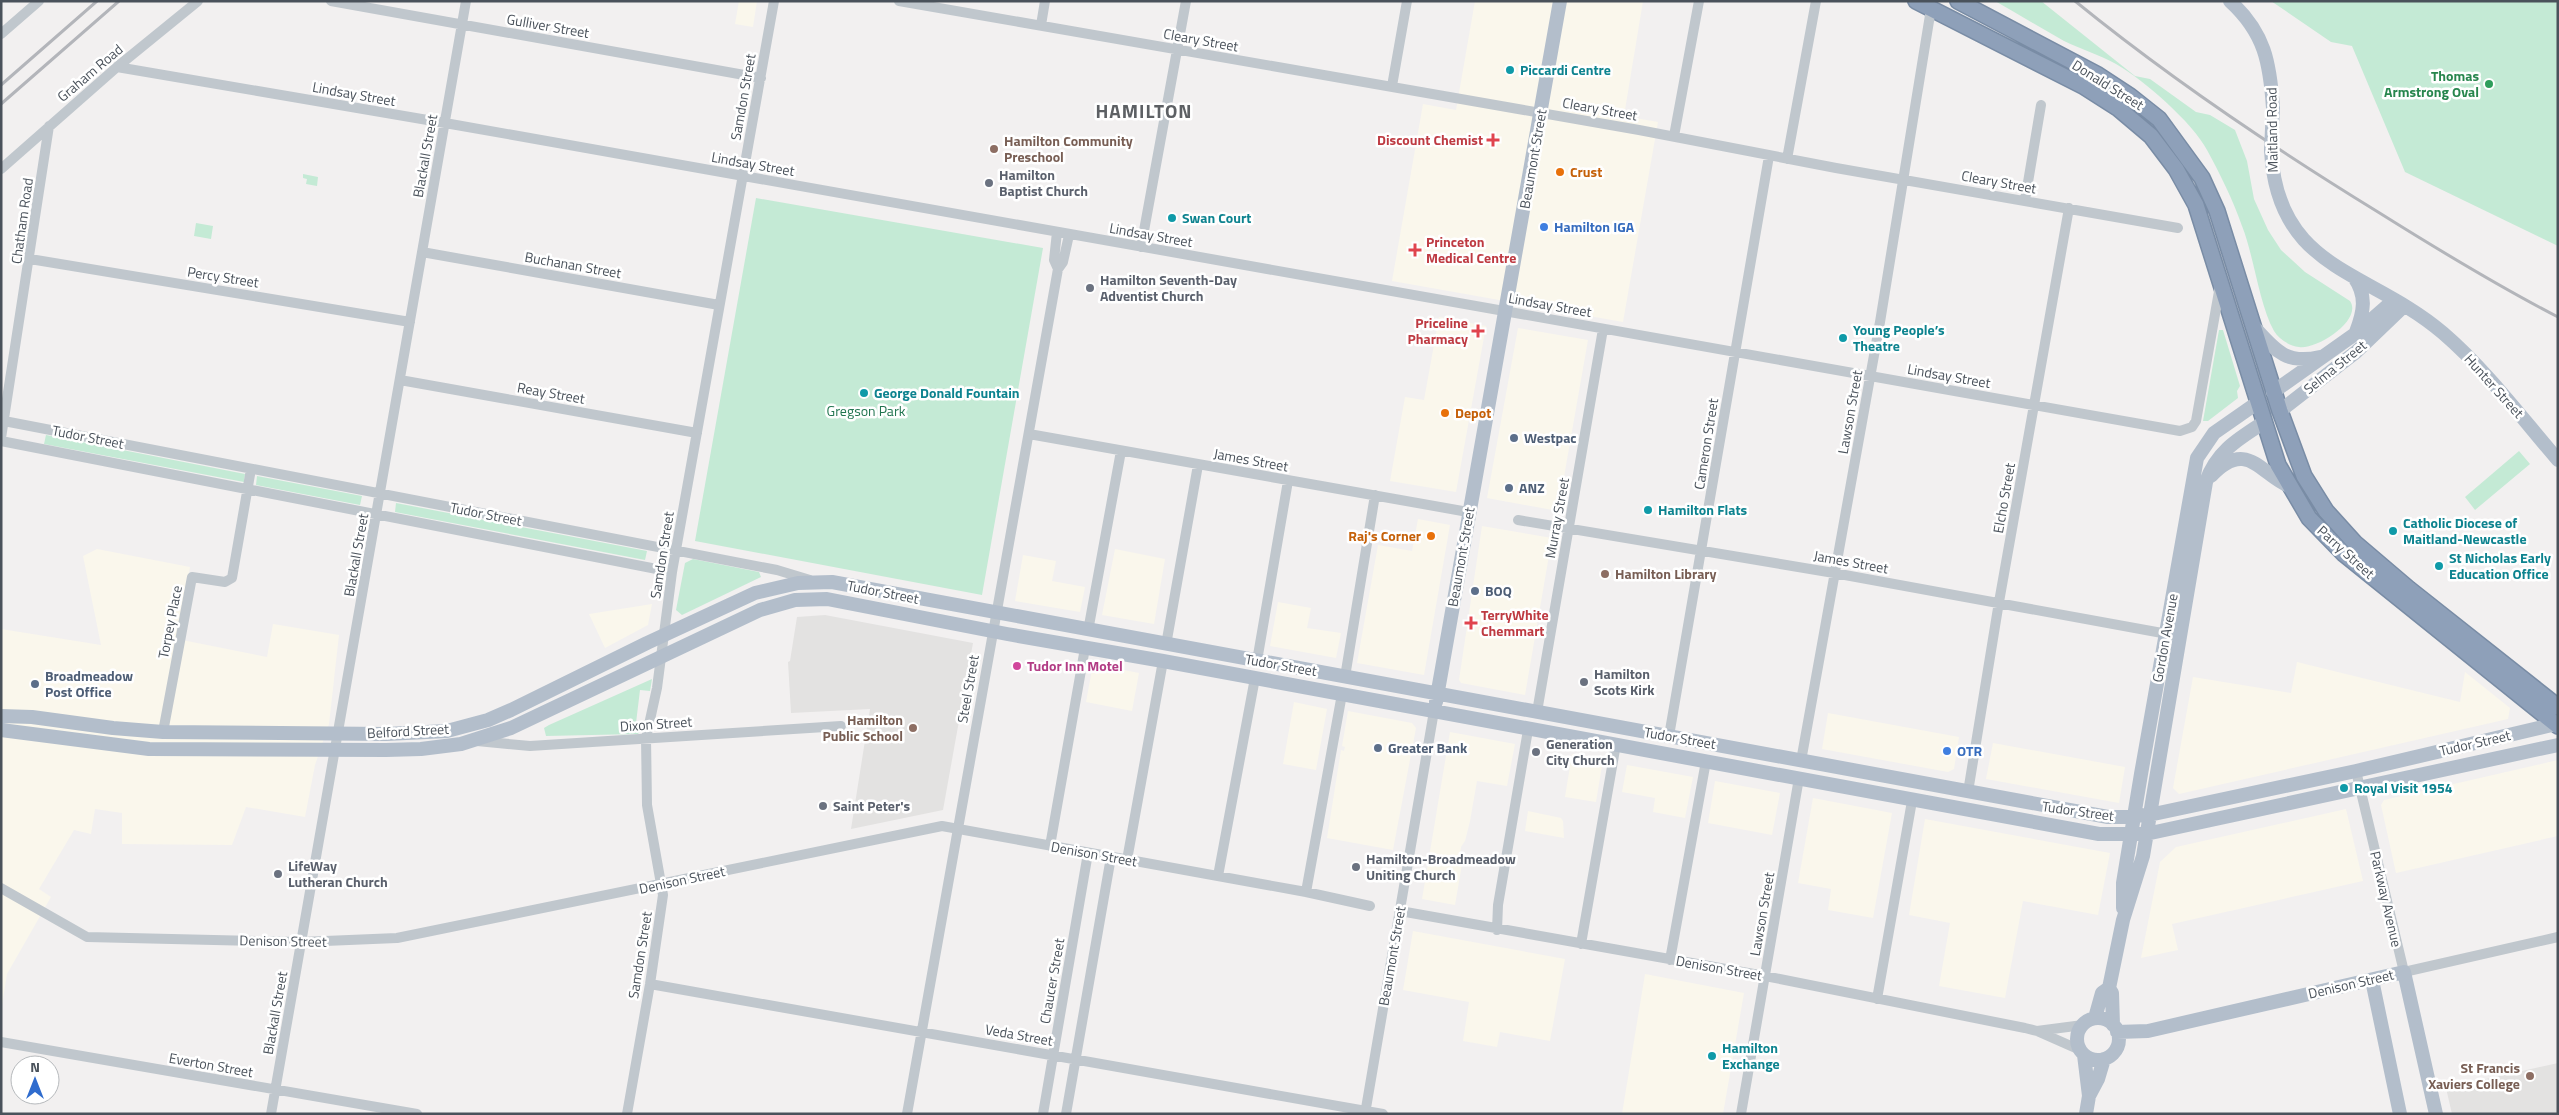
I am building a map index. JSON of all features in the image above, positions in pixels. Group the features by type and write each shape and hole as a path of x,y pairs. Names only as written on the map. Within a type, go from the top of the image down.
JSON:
{"highway":[{"name":"Donald Street","path":"1916,1 1932,5 2083,86 2119,109 2151,136 2176,169 2196,205 2221,282"},
{"name":"Donald Street","path":"1958,1 2098,75 2130,96 2159,119 2202,178 2217,211 2253,326"},
{"name":"Parry Street","path":"2221,282 2263,423 2288,486 2309,518 2344,554 2557,724"},
{"name":"Parry Street","path":"2253,326 2273,392 2304,476 2340,528 2409,589 2558,707"},
{"name":"Gordon Avenue","path":"2257,403 2273,392"},
{"name":"Selma Street","path":"2263,423 2280,411"}],"main road":[{"name":"Beaumont Street","path":"1434,711 1560,1"},
{"name":"Maitland Road","path":"2230,1 2254,29 2263,45 2270,70 2273,108 2272,176 2277,198 2291,224 2309,247 2353,277 2424,318"},
{"path":"2353,277 2361,287 2364,304 2355,334"},
{"name":"Selma Street","path":"2273,392 2399,303"},
{"name":"Selma Street","path":"2280,411 2356,352 2399,303"},
{"name":"Hunter Street","path":"2424,318 2472,360 2558,460"},
{"path":"2253,326 2275,350 2287,357 2306,360 2325,356"},
{"name":"Gordon Avenue","path":"2115,1029 2112,993 2109,988 2123,920 2137,880 2146,834 2197,458 2214,433 2257,403"},
{"name":"Gordon Avenue","path":"2123,920 2123,883 2134,817 2206,482 2210,470 2221,453 2263,423"},
{"path":"2206,482 2224,465 2238,460 2247,460 2253,461 2267,470 2275,480 2288,486"},
{"name":"Tudor Street","path":"815,581 861,587 1166,645 2108,817 2149,815 2356,771 2557,724"},
{"name":"Belford Street","path":"1,716 32,717 163,732 431,733 472,725 511,710 755,593 815,581"},
{"name":"Tudor Street","path":"776,604 804,599 827,599 992,632 1163,661 2098,834 2146,834 2360,790 2558,745"},
{"name":"Belford Street","path":"1,730 149,748 421,749 473,741 511,728 661,656 776,604"},
{"name":"Denison Street","path":"2117,1048 2145,1032 2404,972"},
{"name":"Parkway Avenue","path":"2404,972 2436,1114"},
{"path":"2372,980 2400,1114"},
{"name":"Gordon Avenue","path":"2089,1022 2102,993 2109,988"},
{"path":"2082,1052 2093,1059 2104,1059 2111,1055 2117,1048 2115,1029 2105,1020 2089,1022 2077,1035 2082,1052 2089,1096"},
{"name":"Denison Street","path":"2115,1029 2145,1032"},
{"path":"2086,1114 2089,1096 2098,1079 2104,1059"}],"street":[{"path":"1,34 39,1"},
{"name":"Graham Road","path":"1,169 117,67 198,1"},
{"name":"Gulliver Street","path":"330,1 761,78"},
{"name":"Blackall Street","path":"271,1114 378,514 466,1"},
{"name":"Samdon Street","path":"627,1114 650,984 663,895 647,804 646,738 657,688 672,572 774,1"},
{"path":"1041,25 1045,1"},
{"path":"1141,247 1186,1"},
{"path":"1392,86 1407,1"},
{"path":"1674,136 1698,1"},
{"path":"1787,159 1816,1"},
{"name":"Cleary Street","path":"905,2 1674,136 1769,156 2178,228"},
{"name":"Lawson Street","path":"1801,760 1870,376 1932,5"},
{"name":"Lindsay Street","path":"117,67 445,123 2180,431 2192,427 2196,421 2221,282"},
{"path":"2024,200 2041,105"},
{"name":"Chatham Road","path":"1,439 49,126"},
{"name":"Cameron Street","path":"1669,736 1769,156"},
{"name":"Elcho Street","path":"1968,792 1999,602 2069,208"},
{"name":"Steel Street","path":"1057,232 1054,260 1058,269"},
{"name":"Steel Street","path":"907,1114 1058,269 1063,262 1069,235"},
{"name":"Buchanan Street","path":"422,252 719,305"},
{"name":"Percy Street","path":"30,259 410,322"},
{"name":"Murray Street","path":"1537,712 1603,329"},
{"name":"Reay Street","path":"400,380 697,433"},
{"name":"Tudor Street","path":"4,421 676,550 777,570 815,581"},
{"name":"James Street","path":"1030,434 1468,512"},
{"name":"Tudor Street","path":"1,439 249,490 672,572"},
{"path":"1088,630 1121,451"},
{"path":"1166,645 1198,465"},
{"name":"Torpey Place","path":"163,732 192,577 225,582 232,578 249,490 251,469"},
{"path":"1257,661 1288,481"},
{"path":"1345,677 1375,495"},
{"name":"James Street","path":"1518,520 1999,602 2172,635"},
{"path":"1050,846 1085,648"},
{"path":"1127,860 1163,661"},
{"path":"1218,876 1255,678"},
{"path":"1306,892 1342,694"},
{"name":"Beaumont Street","path":"1366,1112 1434,711"},
{"name":"Dixon Street","path":"473,741 530,746 841,726"},
{"path":"1497,930 1498,905 1528,730"},
{"path":"1581,944 1616,744"},
{"path":"1670,960 1706,761"},
{"name":"Parkway Avenue","path":"2356,771 2404,972"},
{"name":"Lawson Street","path":"1741,1114 1799,778"},
{"path":"1876,999 1912,800"},
{"name":"Denison Street","path":"1,888 87,937 301,942 397,938 942,826 1306,892 1370,906"},
{"name":"Chaucer Street","path":"1043,1114 1088,853"},
{"path":"1066,1114 1111,857"},
{"name":"Denison Street","path":"1400,912 1765,976 2037,1030 2082,1052"},
{"name":"Denison Street","path":"2404,972 2558,937"},
{"name":"Veda Street","path":"650,984 1383,1114"},
{"name":"Denison Street","path":"2037,1030 2089,1022"},
{"name":"Everton Street","path":"1,1042 417,1114"}],"shaded area":[{"path":"739,1 757,1 753,27 735,24"},
{"path":"1475,1 1643,1 1624,116 1658,122 1623,322 1392,281 1423,104 1456,110"},
{"path":"1439,317 1486,326 1456,492 1390,481 1405,397 1424,400"},
{"path":"1518,328 1588,340 1558,511 1487,498"},
{"path":"1418,519 1450,525 1424,675 1357,663 1378,545 1412,551"},
{"path":"1482,526 1552,538 1525,695 1461,683 1459,680"},
{"path":"97,549 190,567 177,639 267,657 273,624 339,635 329,724 315,765 305,817 246,807 232,845 122,844 122,813 95,809 91,834 74,830 39,889 51,897 7,974 1,1011 1,629 101,645 83,556"},
{"path":"1115,549 1165,559 1154,624 1102,615"},
{"path":"1023,555 1056,561 1052,581 1085,587 1080,612 1015,601"},
{"path":"1278,602 1311,608 1307,628 1341,633 1336,658 1270,646"},
{"path":"652,604 648,625 605,648 589,614"},
{"name":"Hamilton Public School","path":"825,615 973,643 943,810 851,829 870,709 791,713 788,662 790,661 797,617"},
{"path":"2297,662 2460,702 2465,672 2510,708 2508,719 2179,794 2173,788 2193,677 2291,693"},
{"path":"1093,664 1139,673 1132,711 1086,702"},
{"path":"1294,702 1327,709 1316,770 1283,764"},
{"path":"1348,711 1412,723 1416,728 1393,850 1327,838 1341,750 1344,751 1345,747 1342,746"},
{"path":"1828,713 1959,737 1954,769 1948,772 1822,749"},
{"path":"1450,732 1515,744 1507,786 1477,781 1470,821 1465,841 1461,847 1459,863 1462,864 1455,905 1422,899"},
{"path":"1993,743 2125,767 2119,803 1986,779"},
{"path":"1572,754 1603,760 1596,802 1565,797"},
{"path":"2558,760 2558,836 2396,873 2381,805 2384,800"},
{"path":"1627,765 1693,777 1685,818 1653,812 1655,798 1622,792"},
{"path":"1715,781 1780,793 1772,835 1708,823"},
{"path":"1813,798 1892,813 1873,918 1828,910 1831,889 1798,883"},
{"path":"2346,809 2363,881 2172,924 2178,950 2141,958 2160,862 2176,847"},
{"path":"1528,811 1561,818 1563,821 1564,838 1525,831"},
{"path":"1925,819 2110,853 2098,915 2023,901 2005,998 1939,986 1950,923 1909,915"},
{"path":"1413,931 1565,959 1550,1041 1500,1032 1497,1047 1463,1041 1469,1002 1403,990"},
{"path":"1645,974 1744,993 1723,1114 1622,1114"},
{"name":"St Francis Xaviers College","path":"2558,1063 2558,1114 2452,1114 2446,1088"}],"green space":[{"path":"1995,1 2041,1 2135,76 2150,79 2196,112 2210,115 2235,130 2247,161 2254,199 2268,230 2281,250 2305,272 2350,301 2352,309 2350,317 2344,325 2326,339 2307,347 2292,345 2279,337 2274,331 2264,307 2246,238 2235,207 2207,150 2191,127 2153,91 2127,71 2104,58 2064,41"},
{"path":"2271,1 2558,1 2558,246 2405,172 2352,46 2331,42"},
{"path":"303,174 318,177 317,186 306,184 307,179 303,178"},
{"name":"Gregson Park","path":"756,198 1043,248 982,595 695,541"},
{"path":"196,223 213,226 211,239 194,236"},
{"path":"2219,330 2223,330 2240,386 2237,391 2238,398 2208,421 2203,421"},
{"path":"46,435 245,474 244,482 44,444"},
{"path":"2519,451 2530,464 2475,510 2465,497"},
{"path":"257,476 362,496 360,505 256,485"},
{"path":"396,503 647,551 645,560 395,512"},
{"path":"693,559 759,572 761,577 682,615 676,610 685,563"},
{"path":"652,679 650,691 640,690 636,723 645,725 638,734 546,736 544,728 549,725"}],"railway":[{"path":"1,85 97,1"},
{"path":"1,104 119,1"},
{"path":"2075,1 2148,58 2223,112 2300,163 2445,253 2558,317"}],"place":[{"name":"Piccardi Centre","path":"1510,70"},
{"name":"Thomas Armstrong Oval","path":"2489,84"},
{"name":"Discount Chemist","path":"1493,140"},
{"name":"Hamilton Community Preschool","path":"994,149"},
{"name":"Crust","path":"1560,172"},
{"name":"Hamilton Baptist Church","path":"989,183"},
{"name":"Swan Court","path":"1172,218"},
{"name":"Hamilton IGA","path":"1544,227"},
{"name":"Princeton Medical Centre","path":"1415,250"},
{"name":"Hamilton Seventh-Day Adventist Church","path":"1090,288"},
{"name":"Priceline Pharmacy","path":"1478,331"},
{"name":"Young People’s Theatre","path":"1843,338"},
{"name":"George Donald Fountain","path":"864,393"},
{"name":"Depot","path":"1445,413"},
{"name":"Westpac","path":"1514,438"},
{"name":"ANZ","path":"1509,488"},
{"name":"Hamilton Flats","path":"1648,510"},
{"name":"Catholic Diocese of Maitland-Newcastle","path":"2393,531"},
{"name":"Raj's Corner","path":"1431,536"},
{"name":"St Nicholas Early Education Office","path":"2439,566"},
{"name":"Hamilton Library","path":"1605,574"},
{"name":"BOQ","path":"1475,591"},
{"name":"TerryWhite Chemmart","path":"1471,623"},
{"name":"Tudor Inn Motel","path":"1017,666"},
{"name":"Hamilton Scots Kirk","path":"1584,682"},
{"name":"Broadmeadow Post Office","path":"35,684"},
{"name":"Hamilton Public School","path":"913,728"},
{"name":"Greater Bank","path":"1378,748"},
{"name":"OTR","path":"1947,751"},
{"name":"Generation City Church","path":"1536,752"},
{"name":"Royal Visit 1954","path":"2344,788"},
{"name":"Saint Peter's","path":"823,806"},
{"name":"Hamilton-Broadmeadow Uniting Church","path":"1356,867"},
{"name":"LifeWay Lutheran Church","path":"278,874"},
{"name":"Hamilton Exchange","path":"1712,1056"},
{"name":"St Francis Xaviers College","path":"2530,1076"}],"district":[{"name":"HAMILTON","path":"1144,111"}]}
